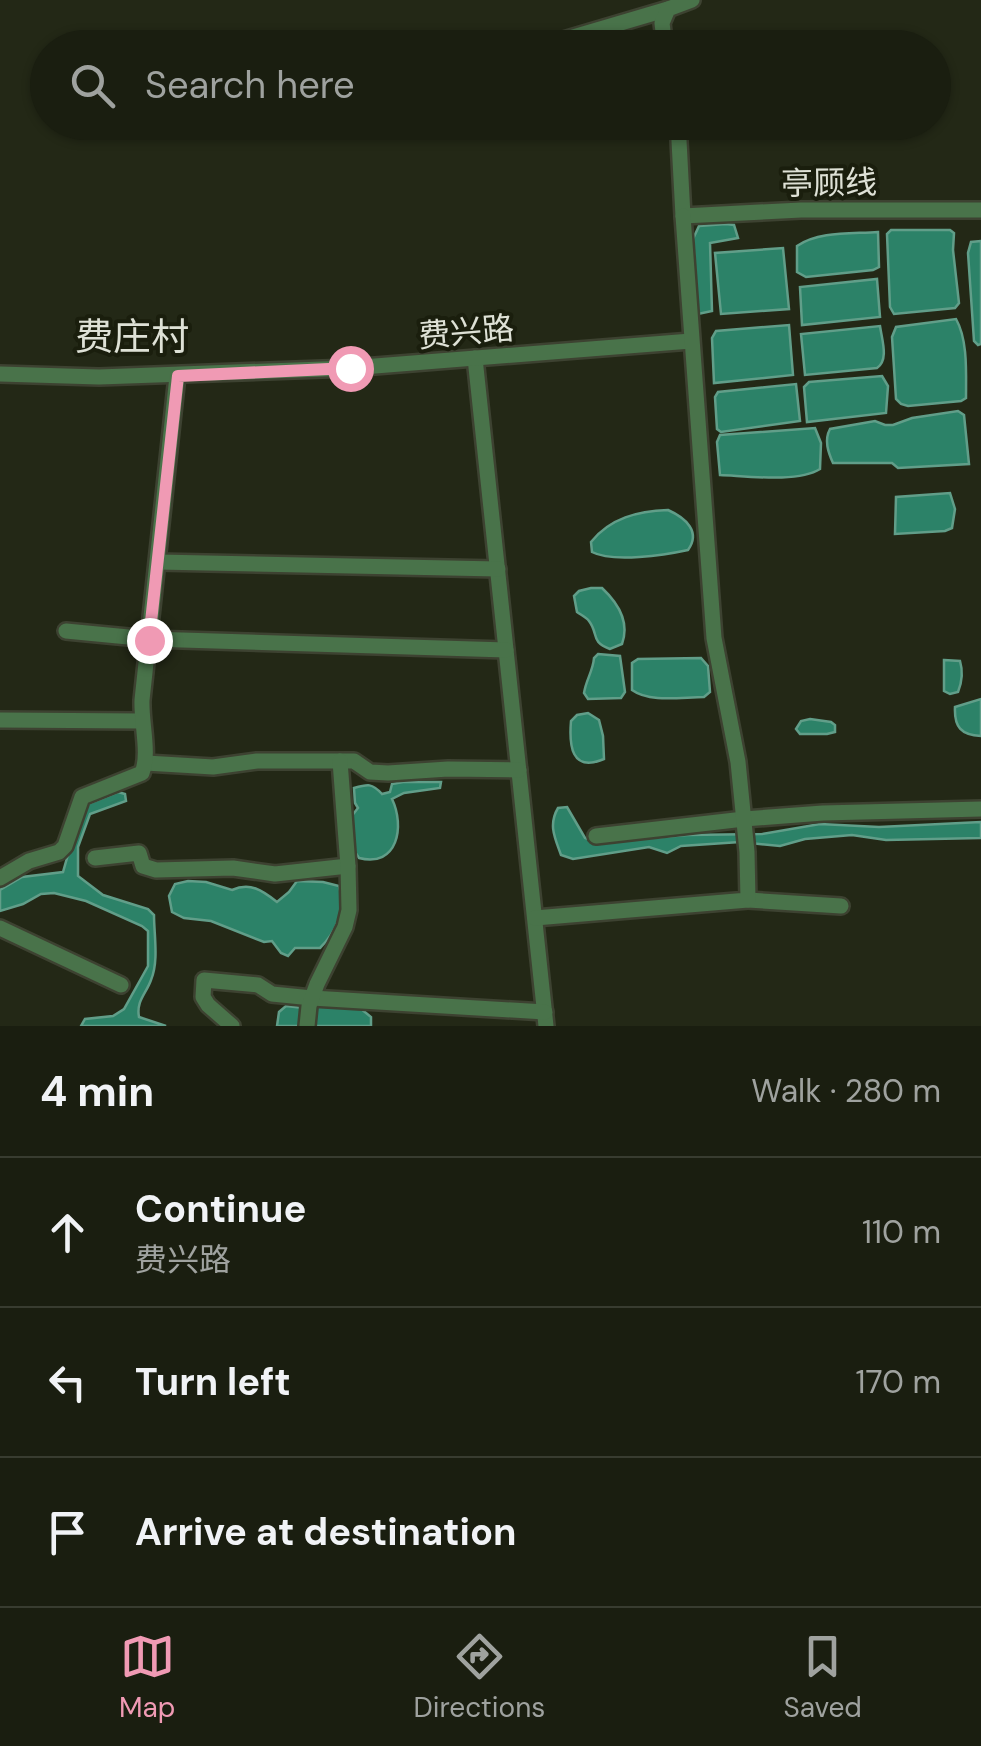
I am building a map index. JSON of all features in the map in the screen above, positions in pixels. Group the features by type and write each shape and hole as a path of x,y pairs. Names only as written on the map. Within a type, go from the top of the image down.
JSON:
{"street":[{"path":"597,30 692,0"},
{"path":"663,30 668,9"},
{"path":"679,140 714,638 738,762 748,900"},
{"name":"亭顾线","path":"683,213 981,210"},
{"name":"费兴路","path":"0,374 178,376 350,368 691,341"},
{"path":"232,1026 202,997 204,980 258,985 272,994 545,1019 475,358"},
{"path":"0,878 29,861 60,852 82,797 142,774 146,763 141,720 178,376"},
{"path":"158,562 498,569"},
{"path":"66,631 149,640 506,650"},
{"path":"0,720 141,720"},
{"path":"146,763 213,768 257,761 354,761 370,772 388,774 448,769 519,770"},
{"path":"306,1026 316,984 345,927 349,910 340,762"},
{"path":"596,836 823,813 981,810"},
{"path":"96,858 139,852 143,866 156,870 232,868 276,874 348,866"},
{"path":"535,918 748,900 841,906"},
{"path":"0,928 121,986"}],"shaded area":[{"path":"734,225 738,238 710,243 712,311 698,314 693,239 699,226"},
{"path":"891,230 954,233 959,303 955,308 894,314 890,307 887,234"},
{"path":"878,232 879,267 873,270 806,277 797,272 797,246 806,241 836,234"},
{"path":"981,241 978,345 974,341 968,253 971,242"},
{"path":"783,248 789,309 721,314 715,253"},
{"path":"877,279 880,317 802,325 800,287"},
{"path":"956,319 964,347 966,398 901,404 896,399 892,337 896,327"},
{"path":"789,325 793,375 714,383 712,338 716,331"},
{"path":"880,326 884,355 877,368 805,375 801,334"},
{"path":"882,376 888,386 886,413 807,422 804,387 809,382"},
{"path":"796,384 800,421 721,432 717,429 718,392"},
{"path":"958,411 964,415 969,464 898,468 892,463 833,463 827,442 830,429 875,421 893,425"},
{"path":"815,428 821,443 820,469 786,477 720,475 720,435"},
{"path":"950,493 955,509 952,528 895,534 896,497"},
{"path":"668,510 690,526 693,537 688,550 626,558 592,552 591,542 616,522 635,514"},
{"path":"591,588 602,588 617,607 624,628 622,644 610,649 600,644 589,621 577,612 574,596"},
{"path":"598,654 620,656 625,692 621,698 588,699 584,693"},
{"path":"701,658 708,666 710,692 704,697 657,698 632,690 632,663 638,659"},
{"path":"944,660 960,661 958,692 944,691"},
{"path":"981,699 981,736 968,734 958,725 955,707"},
{"path":"588,713 599,720 603,736 604,759 593,762 585,762 574,754 571,739 571,721"},
{"path":"801,721 831,722 835,732 800,734 796,729"},
{"path":"441,782 440,788 404,793 392,799 398,832 390,851 382,857 359,858 353,849 351,817 358,808 354,788 369,785 382,794 390,792 392,784"},
{"path":"118,792 125,794 126,801 90,814 78,847 78,876 103,895 148,909 154,915 155,965 138,1011 139,1017 166,1026 81,1026 85,1019 113,1016 124,1009 148,966 148,931 142,926 86,901 54,893 41,894 0,911 0,890 22,877 63,872 85,805"},
{"path":"567,807 585,838 597,842 762,834 820,824 879,827 981,822 981,838 886,840 852,835 805,839 780,846 740,842 681,846 667,853 649,847 573,859 561,855 554,831 558,808"},
{"path":"188,881 232,890 250,887 277,902 297,881 323,882 339,886 341,912 320,948 295,948 288,956 272,941 264,942 211,921 184,918 172,912 169,896 175,884"},
{"path":"323,1004 360,1008 371,1017 371,1026 312,1026 317,1007"},
{"path":"286,1006 304,1008 302,1026 277,1026 279,1012"}],"district":[{"name":"费庄村","path":"132,337"}],"route":[{"path":"149,640 178,376 350,368"}]}
